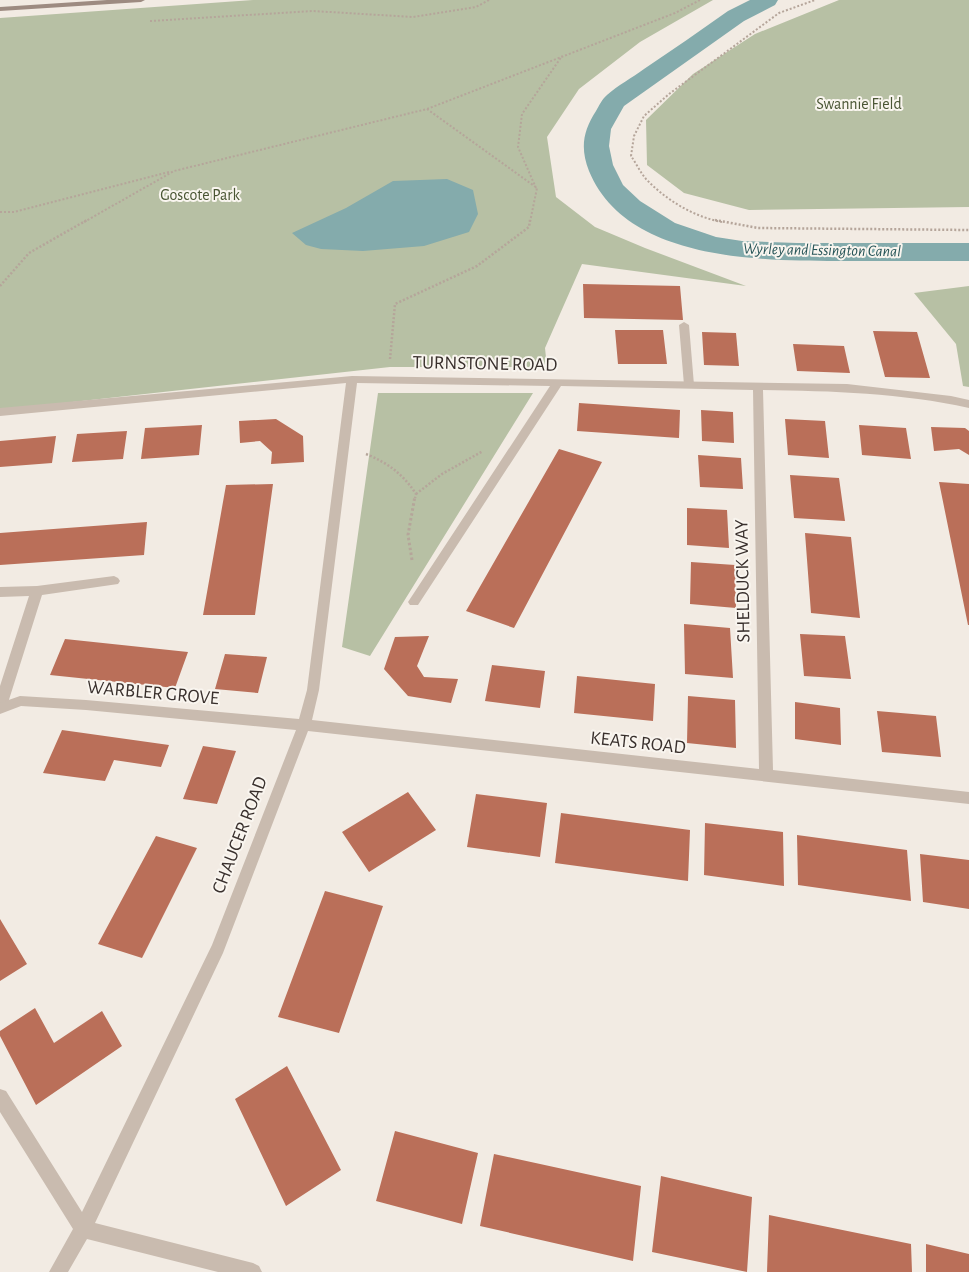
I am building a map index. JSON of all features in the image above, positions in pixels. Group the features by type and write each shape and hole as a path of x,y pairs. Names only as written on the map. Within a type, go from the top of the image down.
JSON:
{"street":[{"path":"0,9 141,0"},
{"path":"684,325 688,385"},
{"name":"TURNSTONE ROAD","path":"0,412 352,379 847,388 951,400 969,404"},
{"name":"CHAUCER ROAD","path":"58,1272 83,1229 218,948 304,725 312,690 352,379"},
{"path":"414,602 558,382"},
{"name":"SHELDUCK WAY","path":"758,386 766,776"},
{"path":"0,592 37,591 114,581"},
{"path":"0,708 37,591"},
{"name":"WARBLER GROVE","path":"0,708 20,701 86,705 304,725"},
{"name":"KEATS ROAD","path":"304,725 969,798"},
{"path":"0,1097 83,1229 253,1272"}],"path":[{"path":"147,21 313,11 413,17 476,7 489,0"},
{"path":"0,212 14,212 427,109 675,13 700,0"},
{"path":"815,0 778,13 669,94 644,116 634,136 631,156 645,178 675,204 714,220 758,228 969,230"},
{"path":"389,379 395,304 477,266 529,227 537,188 518,147 522,114 562,56"},
{"path":"427,109 537,188"},
{"path":"0,286 29,253 174,171"},
{"path":"424,587 409,552 409,522 416,494 426,484 458,464 494,446 523,436"},
{"path":"344,449 364,453 394,466 406,477 416,494"}],"green space":[{"name":"Goscote Park","path":"253,0 713,0 640,42 579,89 547,137 556,197 595,227 746,286 582,264 545,348 547,367 390,367 0,410 0,18"},
{"name":"Swannie Field","path":"839,0 969,0 969,207 749,210 684,193 647,165 646,120 693,74 755,34"},
{"path":"969,286 969,387 963,386 956,344 914,293"},
{"path":"378,393 533,393 370,656 342,647"}],"water":[{"path":"447,179 473,190 478,214 469,232 424,246 363,251 321,249 306,245 292,233 346,208 393,181"}],"building":[{"path":"583,284 680,286 683,320 584,318"},
{"path":"615,330 663,330 667,364 618,364"},
{"path":"873,331 917,332 930,378 885,377"},
{"path":"702,332 736,333 739,366 704,365"},
{"path":"793,344 844,346 850,373 797,371"},
{"path":"579,403 680,410 679,438 577,431"},
{"path":"701,410 733,412 734,443 702,441"},
{"path":"276,419 303,436 304,462 271,464 272,452 260,441 240,443 239,421"},
{"path":"785,419 825,421 829,458 788,455"},
{"path":"202,425 199,455 141,459 145,428"},
{"path":"859,425 906,428 911,459 862,455"},
{"path":"931,427 965,428 969,431 969,455 959,449 934,451"},
{"path":"127,431 123,459 72,462 77,434"},
{"path":"56,436 52,463 0,467 0,441"},
{"path":"559,449 602,462 514,628 466,611"},
{"path":"698,455 741,458 743,489 700,487"},
{"path":"790,475 839,478 845,521 794,518"},
{"path":"939,482 969,484 969,625 968,625"},
{"path":"273,484 255,615 203,615 226,485"},
{"path":"687,508 727,510 729,548 687,545"},
{"path":"147,522 144,555 0,565 0,533"},
{"path":"805,533 851,537 860,618 811,613"},
{"path":"691,562 735,565 736,608 690,604"},
{"path":"684,624 730,628 733,678 685,674"},
{"path":"800,634 845,636 851,679 804,676"},
{"path":"429,636 417,666 424,677 458,679 451,703 408,696 384,669 395,637"},
{"path":"65,639 188,652 175,688 50,675"},
{"path":"225,654 267,657 258,693 215,689"},
{"path":"492,665 545,671 540,708 485,701"},
{"path":"577,676 655,684 653,721 574,713"},
{"path":"688,696 735,700 736,748 687,743"},
{"path":"795,702 840,708 841,745 795,739"},
{"path":"877,711 936,716 941,757 882,752"},
{"path":"62,730 169,745 161,767 114,760 105,781 43,773"},
{"path":"203,746 236,751 217,804 183,799"},
{"path":"408,792 436,830 369,872 342,832"},
{"path":"476,794 547,803 540,857 467,847"},
{"path":"561,813 690,830 688,881 555,863"},
{"path":"705,823 783,832 784,886 704,875"},
{"path":"797,835 907,850 911,901 798,885"},
{"path":"156,836 197,848 142,958 98,944"},
{"path":"920,854 969,860 969,909 923,902"},
{"path":"325,891 383,906 339,1033 278,1017"},
{"path":"0,919 27,964 0,981"},
{"path":"35,1008 54,1043 102,1011 122,1046 36,1105 0,1036 0,1031"},
{"path":"287,1066 341,1170 286,1206 235,1099"},
{"path":"395,1131 478,1153 462,1224 376,1201"},
{"path":"494,1154 641,1186 633,1261 480,1226"},
{"path":"661,1176 752,1197 747,1272 652,1252"},
{"path":"769,1215 911,1244 912,1272 767,1272"},
{"path":"926,1244 969,1254 969,1272 926,1272"}],"waterway":[{"name":"Wyrley and Essington Canal","path":"767,0 736,16 615,101 598,129 596,146 600,165 608,183 616,194 635,211 665,229 716,245 742,249 797,252 969,252"}]}
